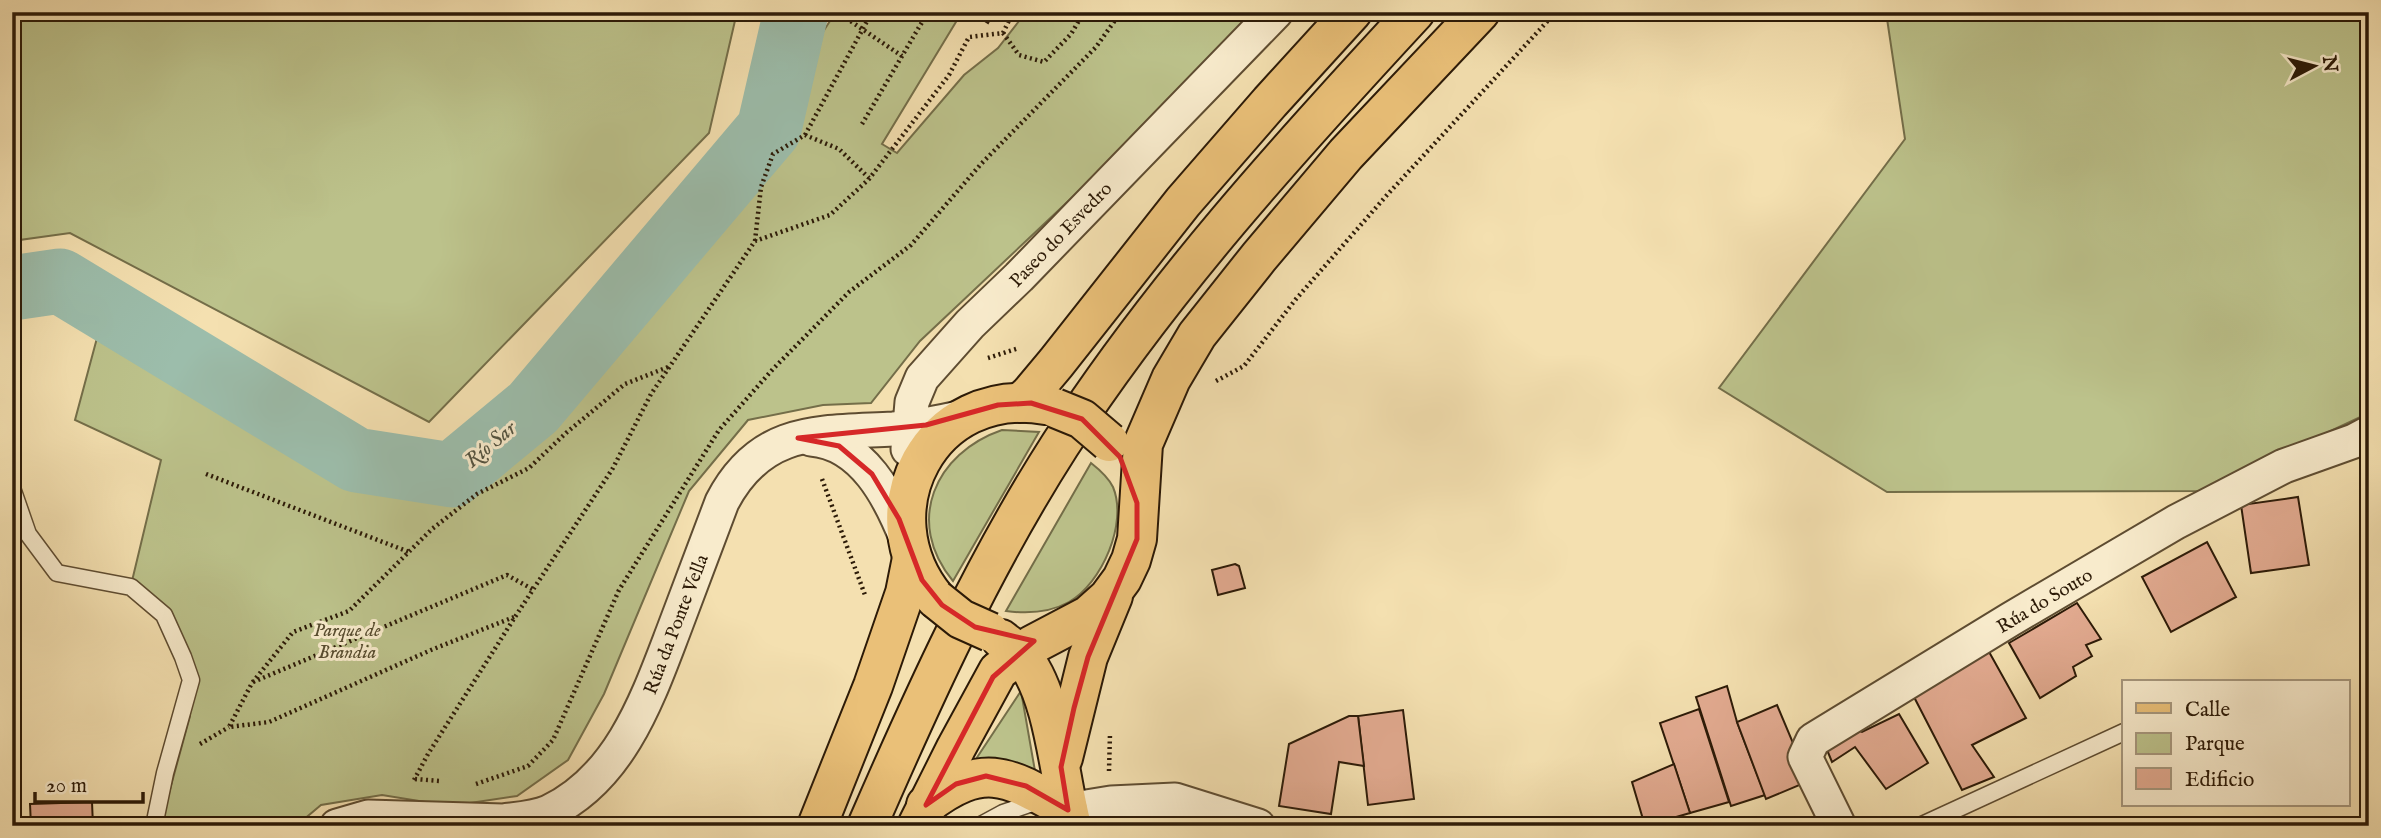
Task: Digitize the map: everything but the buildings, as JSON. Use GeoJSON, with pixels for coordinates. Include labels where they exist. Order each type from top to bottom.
{"type":"FeatureCollection","features":[{"type":"Feature","properties":{"kind":"main road"},"geometry":{"type":"LineString","coordinates":[[1037,405],[1041,383],[1183,202],[1352,12]]}},
{"type":"Feature","properties":{"kind":"main road"},"geometry":{"type":"LineString","coordinates":[[867,826],[968,605],[1024,505],[1087,404],[1186,272],[1269,172],[1415,12]]}},
{"type":"Feature","properties":{"kind":"main road"},"geometry":{"type":"LineString","coordinates":[[1062,800],[1071,719],[1088,657],[1133,553],[1138,532],[1141,459],[1145,435],[1171,379],[1197,335],[1280,230],[1346,154],[1480,12]]}},
{"type":"Feature","properties":{"kind":"main road"},"geometry":{"type":"LineString","coordinates":[[817,826],[873,686],[905,593],[909,549],[905,512],[911,485],[934,442],[968,416],[988,408],[1037,405],[1082,419],[1109,442],[1127,470],[1138,510]]}},
{"type":"Feature","properties":{"kind":"main road"},"geometry":{"type":"LineString","coordinates":[[909,549],[922,580],[936,599],[961,619],[1005,643],[1030,668],[1039,689],[1062,800]]}},
{"type":"Feature","properties":{"kind":"main road"},"geometry":{"type":"LineString","coordinates":[[1005,643],[1060,630],[1089,615],[1118,585]]}},
{"type":"Feature","properties":{"kind":"main road"},"geometry":{"type":"LineString","coordinates":[[921,815],[993,677],[1002,666],[1005,643]]}},
{"type":"Feature","properties":{"kind":"main road"},"geometry":{"type":"LineString","coordinates":[[921,815],[956,784],[986,776],[1010,780],[1062,800]]}},
{"type":"Feature","properties":{"kind":"street","name":"Paseo do Esvedro"},"geometry":{"type":"LineString","coordinates":[[911,485],[909,427],[912,402],[922,378],[962,333],[1276,12]]}},
{"type":"Feature","properties":{"kind":"street","name":"Rúa da Ponte Vella"},"geometry":{"type":"LineString","coordinates":[[337,826],[368,817],[503,821],[524,819],[548,813],[569,800],[590,783],[614,757],[630,732],[648,696],[722,502],[733,481],[763,452],[798,438],[824,432],[909,427],[968,416]]}},
{"type":"Feature","properties":{"kind":"street","name":"Rúa do Souto"},"geometry":{"type":"LineString","coordinates":[[1839,826],[1805,757],[1813,740],[2176,522],[2284,466],[2369,433]]}},
{"type":"Feature","properties":{"kind":"street"},"geometry":{"type":"LineString","coordinates":[[798,438],[823,440],[853,455],[882,489],[899,519],[909,549]]}},
{"type":"Feature","properties":{"kind":"street"},"geometry":{"type":"LineString","coordinates":[[1062,800],[1111,803],[1175,800],[1258,826]]}},
{"type":"Feature","properties":{"kind":"street"},"geometry":{"type":"LineString","coordinates":[[548,813],[579,826]]}},
{"type":"Feature","properties":{"kind":"lane"},"geometry":{"type":"LineString","coordinates":[[12,488],[28,534],[57,573],[131,587],[164,615],[183,657],[191,680],[153,826]]}},
{"type":"Feature","properties":{"kind":"lane"},"geometry":{"type":"LineString","coordinates":[[1920,826],[2122,733]]}},
{"type":"Feature","properties":{"kind":"lane"},"geometry":{"type":"LineString","coordinates":[[979,826],[1003,813],[1062,800]]}},
{"type":"Feature","properties":{"kind":"path"},"geometry":{"type":"LineString","coordinates":[[837,12],[902,56]]}},
{"type":"Feature","properties":{"kind":"path"},"geometry":{"type":"LineString","coordinates":[[394,818],[428,754],[613,468],[651,394],[755,241],[761,187],[773,154],[805,135],[872,12]]}},
{"type":"Feature","properties":{"kind":"path"},"geometry":{"type":"LineString","coordinates":[[862,124],[928,12]]}},
{"type":"Feature","properties":{"kind":"path"},"geometry":{"type":"LineString","coordinates":[[1003,33],[1013,12]]}},
{"type":"Feature","properties":{"kind":"path"},"geometry":{"type":"LineString","coordinates":[[1003,33],[1019,55],[1044,62],[1071,34],[1084,12]]}},
{"type":"Feature","properties":{"kind":"path"},"geometry":{"type":"LineString","coordinates":[[1209,387],[1222,376],[1244,366],[1297,299],[1387,195],[1556,12]]}},
{"type":"Feature","properties":{"kind":"path"},"geometry":{"type":"LineString","coordinates":[[755,241],[830,215],[869,179],[949,75],[969,37],[1003,33]]}},
{"type":"Feature","properties":{"kind":"path"},"geometry":{"type":"LineString","coordinates":[[805,135],[839,149],[869,179]]}},
{"type":"Feature","properties":{"kind":"path"},"geometry":{"type":"LineString","coordinates":[[515,617],[431,650],[269,722],[229,727],[252,683],[292,632],[349,611],[432,529],[477,494],[529,468],[625,384],[669,366]]}},
{"type":"Feature","properties":{"kind":"path"},"geometry":{"type":"LineString","coordinates":[[206,474],[409,552]]}},
{"type":"Feature","properties":{"kind":"path"},"geometry":{"type":"LineString","coordinates":[[822,479],[865,596]]}},
{"type":"Feature","properties":{"kind":"path"},"geometry":{"type":"LineString","coordinates":[[252,683],[507,575],[534,590]]}},
{"type":"Feature","properties":{"kind":"path"},"geometry":{"type":"LineString","coordinates":[[1110,724],[1111,803]]}},
{"type":"Feature","properties":{"kind":"highlighted area"},"geometry":{"type":"Polygon","coordinates":[[[1031,403],[1082,419],[1120,457],[1137,503],[1137,539],[1088,657],[1074,708],[1061,767],[1068,810],[1026,786],[986,776],[956,784],[926,805],[993,677],[1034,641],[975,627],[942,605],[922,580],[899,519],[872,474],[839,446],[798,438],[926,425],[998,405],[1031,403]]]}},
{"type":"Feature","properties":{"kind":"green space"},"geometry":{"type":"Polygon","coordinates":[[[12,12],[737,12],[709,133],[429,422],[70,233],[12,241],[12,12]]]}},
{"type":"Feature","properties":{"kind":"green space","name":"Parque de Brandia"},"geometry":{"type":"Polygon","coordinates":[[[820,12],[962,12],[882,144],[897,153],[964,75],[998,48],[1026,12],[1260,12],[1148,126],[920,341],[871,403],[823,405],[748,420],[689,491],[604,694],[568,760],[517,796],[450,806],[382,795],[321,805],[296,826],[160,826],[190,716],[191,660],[132,581],[161,460],[75,420],[97,338],[347,482],[453,493],[524,447],[612,345],[705,226],[780,139],[786,89],[830,21],[820,12]]]}},
{"type":"Feature","properties":{"kind":"green space"},"geometry":{"type":"Polygon","coordinates":[[[1886,12],[2369,12],[2369,413],[2202,491],[1887,492],[1719,388],[1905,139],[1886,12]]]}},
{"type":"Feature","properties":{"kind":"green space"},"geometry":{"type":"Polygon","coordinates":[[[1002,430],[1039,432],[953,581],[938,559],[931,536],[929,513],[934,492],[944,472],[959,455],[1002,430]]]}},
{"type":"Feature","properties":{"kind":"green space"},"geometry":{"type":"Polygon","coordinates":[[[1091,463],[1111,483],[1117,501],[1114,534],[1101,567],[1081,593],[1061,606],[1038,612],[1006,611],[1091,463]]]}},
{"type":"Feature","properties":{"kind":"green space"},"geometry":{"type":"Polygon","coordinates":[[[1021,691],[1035,771],[996,759],[976,759],[1021,691]]]}},
{"type":"Feature","properties":{"kind":"waterway","name":"Río Sar"},"geometry":{"type":"LineString","coordinates":[[12,288],[60,281],[356,460],[452,475],[533,408],[769,129],[796,12]]}}]}
